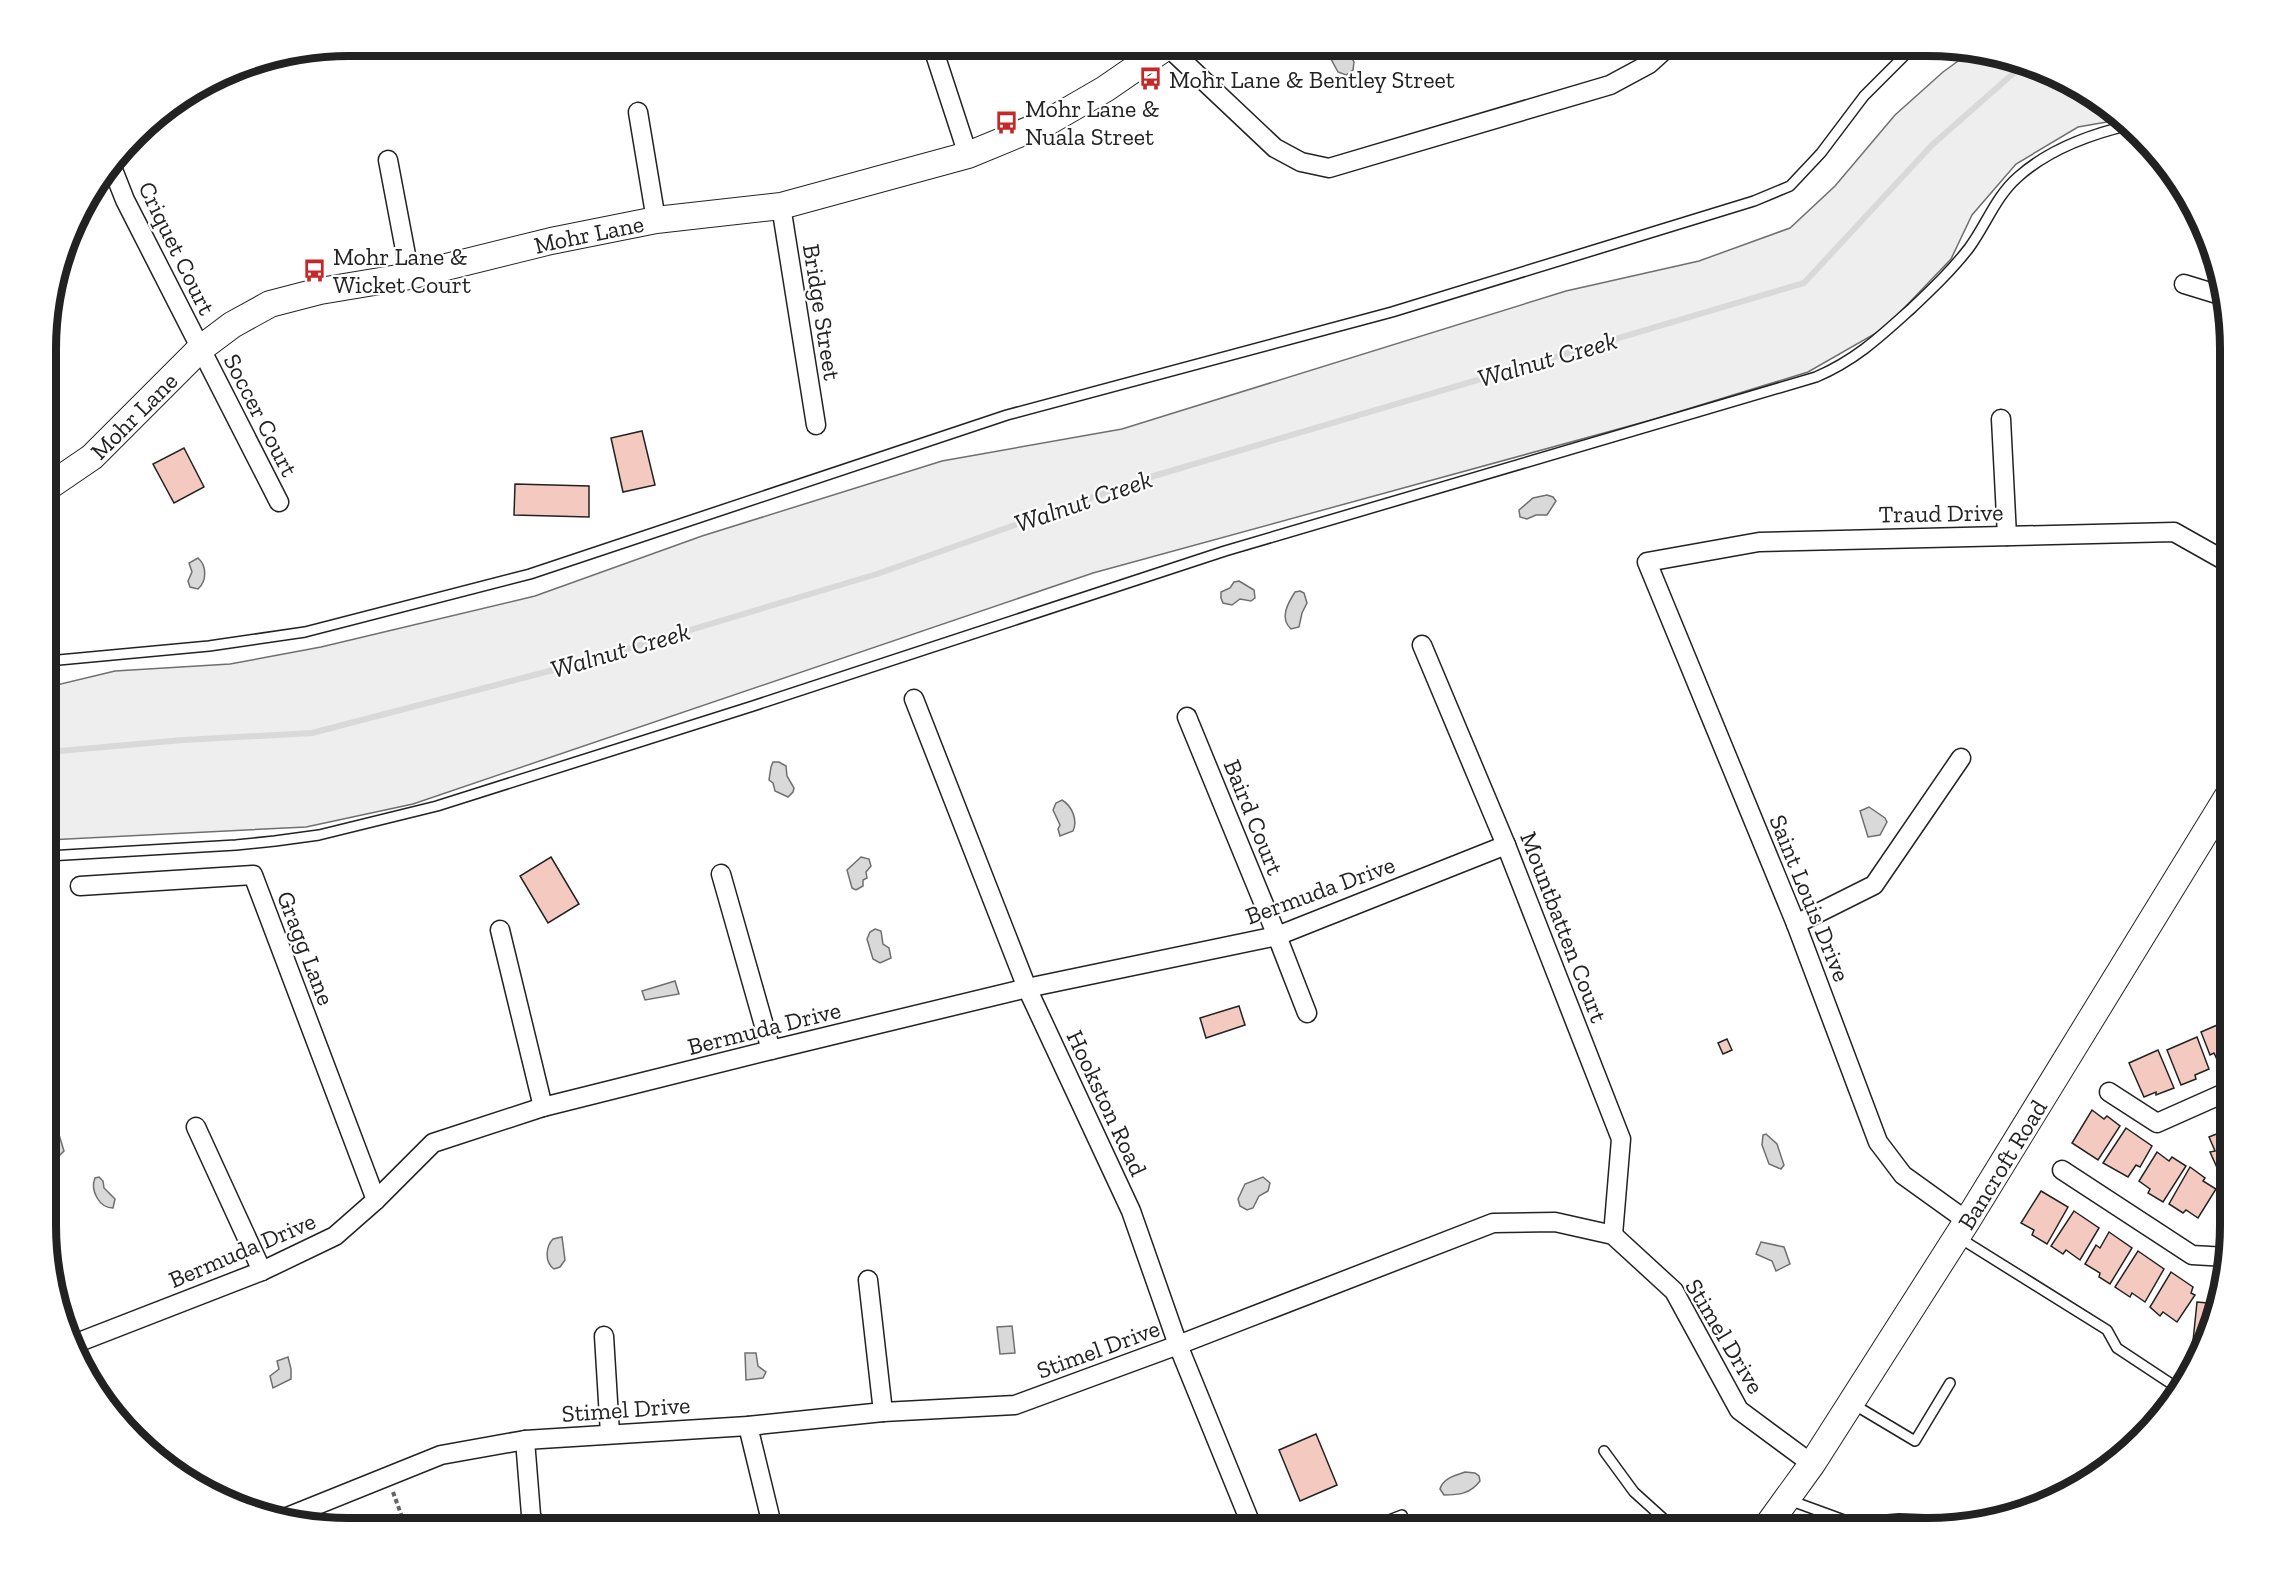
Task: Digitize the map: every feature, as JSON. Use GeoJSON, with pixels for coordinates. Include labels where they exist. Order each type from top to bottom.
{"type":"FeatureCollection","features":[{"type":"Feature","properties":{"kind":"street"},"geometry":{"type":"LineString","coordinates":[[936,56],[968,155]]}},
{"type":"Feature","properties":{"kind":"street","name":"Mohr Lane"},"geometry":{"type":"LineString","coordinates":[[56,482],[92,457],[200,349],[232,325],[270,304],[320,291],[410,276],[551,241],[656,220],[781,206],[968,155],[1048,122],[1106,89],[1154,56]]}},
{"type":"Feature","properties":{"kind":"street"},"geometry":{"type":"LineString","coordinates":[[1178,56],[1275,148],[1301,162],[1329,168],[1610,85],[1649,64],[1657,56]]}},
{"type":"Feature","properties":{"kind":"street"},"geometry":{"type":"LineString","coordinates":[[638,112],[656,220]]}},
{"type":"Feature","properties":{"kind":"street"},"geometry":{"type":"LineString","coordinates":[[388,160],[410,276]]}},
{"type":"Feature","properties":{"kind":"street","name":"Criquet Court"},"geometry":{"type":"LineString","coordinates":[[114,173],[125,200],[200,349]]}},
{"type":"Feature","properties":{"kind":"street","name":"Bridge Street"},"geometry":{"type":"LineString","coordinates":[[781,206],[816,425]]}},
{"type":"Feature","properties":{"kind":"street"},"geometry":{"type":"LineString","coordinates":[[2184,284],[2214,293]]}},
{"type":"Feature","properties":{"kind":"street","name":"Soccer Court"},"geometry":{"type":"LineString","coordinates":[[200,349],[279,502]]}},
{"type":"Feature","properties":{"kind":"street"},"geometry":{"type":"LineString","coordinates":[[2001,419],[2007,536]]}},
{"type":"Feature","properties":{"kind":"street","name":"Traud Drive"},"geometry":{"type":"LineString","coordinates":[[1647,562],[1759,542],[2174,532],[2220,558]]}},
{"type":"Feature","properties":{"kind":"street","name":"Saint Louis Drive"},"geometry":{"type":"LineString","coordinates":[[1647,562],[1796,924],[1878,1143],[1903,1175],[1963,1229]]}},
{"type":"Feature","properties":{"kind":"street","name":"Mountbatten Court"},"geometry":{"type":"LineString","coordinates":[[1422,645],[1506,845],[1621,1139],[1613,1235]]}},
{"type":"Feature","properties":{"kind":"street","name":"Hookston Road"},"geometry":{"type":"LineString","coordinates":[[914,699],[1027,988],[1131,1211],[1178,1345],[1249,1518]]}},
{"type":"Feature","properties":{"kind":"street","name":"Baird Court"},"geometry":{"type":"LineString","coordinates":[[1187,717],[1278,936],[1307,1013]]}},
{"type":"Feature","properties":{"kind":"street"},"geometry":{"type":"LineString","coordinates":[[1796,924],[1874,885],[1960,758]]}},
{"type":"Feature","properties":{"kind":"street","name":"Bancroft Road"},"geometry":{"type":"LineString","coordinates":[[1773,1518],[1812,1464],[1963,1229],[2220,809]]}},
{"type":"Feature","properties":{"kind":"street","name":"Bermuda Drive"},"geometry":{"type":"LineString","coordinates":[[80,1342],[262,1271],[335,1236],[376,1200],[433,1143],[543,1107],[771,1050],[1027,988],[1278,936],[1506,845]]}},
{"type":"Feature","properties":{"kind":"street"},"geometry":{"type":"LineString","coordinates":[[721,874],[771,1050]]}},
{"type":"Feature","properties":{"kind":"street","name":"Gragg Lane"},"geometry":{"type":"LineString","coordinates":[[80,886],[253,875],[376,1200]]}},
{"type":"Feature","properties":{"kind":"street"},"geometry":{"type":"LineString","coordinates":[[500,930],[543,1107]]}},
{"type":"Feature","properties":{"kind":"street"},"geometry":{"type":"LineString","coordinates":[[2109,1092],[2157,1123],[2220,1095]]}},
{"type":"Feature","properties":{"kind":"street"},"geometry":{"type":"LineString","coordinates":[[196,1127],[262,1271]]}},
{"type":"Feature","properties":{"kind":"street"},"geometry":{"type":"LineString","coordinates":[[2062,1170],[2192,1255],[2218,1256]]}},
{"type":"Feature","properties":{"kind":"street","name":"Stimel Drive"},"geometry":{"type":"LineString","coordinates":[[295,1514],[441,1455],[525,1440],[748,1426],[883,1412],[1015,1405],[1178,1345],[1493,1223],[1554,1222],[1613,1235],[1674,1291],[1739,1410],[1812,1464]]}},
{"type":"Feature","properties":{"kind":"street"},"geometry":{"type":"LineString","coordinates":[[868,1280],[883,1412]]}},
{"type":"Feature","properties":{"kind":"street"},"geometry":{"type":"LineString","coordinates":[[604,1336],[610,1434]]}},
{"type":"Feature","properties":{"kind":"street"},"geometry":{"type":"LineString","coordinates":[[748,1426],[771,1518]]}},
{"type":"Feature","properties":{"kind":"street"},"geometry":{"type":"LineString","coordinates":[[525,1440],[532,1518]]}},
{"type":"Feature","properties":{"kind":"lane"},"geometry":{"type":"LineString","coordinates":[[56,660],[209,646],[305,632],[530,574],[1007,415],[1392,312],[1754,201],[1790,186],[1821,153],[1864,96],[1904,56]]}},
{"type":"Feature","properties":{"kind":"lane"},"geometry":{"type":"LineString","coordinates":[[56,856],[275,841],[330,832],[437,806],[753,706],[1225,551],[1816,377],[1838,368],[1866,350],[1945,278],[1969,248],[2006,189],[2020,175],[2078,141],[2119,127]]}},
{"type":"Feature","properties":{"kind":"lane"},"geometry":{"type":"LineString","coordinates":[[1963,1229],[2108,1330],[2117,1348],[2172,1384]]}},
{"type":"Feature","properties":{"kind":"lane"},"geometry":{"type":"LineString","coordinates":[[1851,1402],[1915,1441],[1950,1383]]}},
{"type":"Feature","properties":{"kind":"lane"},"geometry":{"type":"LineString","coordinates":[[1604,1451],[1634,1492],[1663,1518]]}},
{"type":"Feature","properties":{"kind":"lane"},"geometry":{"type":"LineString","coordinates":[[1786,1499],[1841,1518]]}},
{"type":"Feature","properties":{"kind":"lane"},"geometry":{"type":"LineString","coordinates":[[1394,1518],[1402,1515]]}},
{"type":"Feature","properties":{"kind":"path"},"geometry":{"type":"LineString","coordinates":[[387,1477],[402,1518]]}},
{"type":"Feature","properties":{"kind":"shaded area"},"geometry":{"type":"Polygon","coordinates":[[[1331,56],[1351,56],[1354,62],[1353,70],[1346,75],[1338,72],[1331,56]]]}},
{"type":"Feature","properties":{"kind":"shaded area"},"geometry":{"type":"Polygon","coordinates":[[[1963,58],[2003,65],[2056,86],[2111,121],[2078,127],[2016,164],[1972,215],[1951,259],[1885,328],[1808,372],[1655,419],[1093,573],[413,804],[306,827],[56,840],[56,685],[115,671],[230,664],[321,647],[535,596],[702,536],[942,461],[1122,429],[1566,291],[1699,261],[1790,228],[1835,186],[1895,115],[1943,72],[1963,58]]]}},
{"type":"Feature","properties":{"kind":"shaded area"},"geometry":{"type":"Polygon","coordinates":[[[1547,495],[1556,501],[1547,515],[1536,515],[1527,519],[1520,517],[1519,510],[1533,498],[1547,495]]]}},
{"type":"Feature","properties":{"kind":"shaded area"},"geometry":{"type":"Polygon","coordinates":[[[198,558],[205,574],[198,589],[190,587],[188,581],[192,572],[189,563],[198,558]]]}},
{"type":"Feature","properties":{"kind":"shaded area"},"geometry":{"type":"Polygon","coordinates":[[[1239,581],[1254,590],[1255,598],[1251,601],[1240,599],[1232,605],[1223,603],[1221,592],[1239,581]]]}},
{"type":"Feature","properties":{"kind":"shaded area"},"geometry":{"type":"Polygon","coordinates":[[[1295,592],[1304,593],[1307,603],[1299,627],[1291,629],[1287,625],[1286,610],[1295,592]]]}},
{"type":"Feature","properties":{"kind":"shaded area"},"geometry":{"type":"Polygon","coordinates":[[[773,762],[786,766],[787,776],[794,788],[788,797],[775,791],[773,783],[769,780],[773,762]]]}},
{"type":"Feature","properties":{"kind":"shaded area"},"geometry":{"type":"Polygon","coordinates":[[[1062,800],[1071,810],[1075,822],[1073,831],[1060,836],[1058,829],[1060,825],[1053,810],[1056,803],[1062,800]]]}},
{"type":"Feature","properties":{"kind":"shaded area"},"geometry":{"type":"Polygon","coordinates":[[[1869,807],[1887,822],[1880,835],[1868,837],[1860,811],[1869,807]]]}},
{"type":"Feature","properties":{"kind":"shaded area"},"geometry":{"type":"Polygon","coordinates":[[[861,857],[869,859],[871,866],[866,872],[867,878],[863,880],[863,886],[856,890],[852,888],[847,870],[861,857]]]}},
{"type":"Feature","properties":{"kind":"shaded area"},"geometry":{"type":"Polygon","coordinates":[[[875,929],[881,931],[883,944],[889,948],[891,958],[880,963],[873,959],[867,939],[870,932],[875,929]]]}},
{"type":"Feature","properties":{"kind":"shaded area"},"geometry":{"type":"Polygon","coordinates":[[[675,981],[679,994],[645,1000],[642,991],[675,981]]]}},
{"type":"Feature","properties":{"kind":"shaded area"},"geometry":{"type":"Polygon","coordinates":[[[56,1125],[64,1151],[56,1159],[56,1125]]]}},
{"type":"Feature","properties":{"kind":"shaded area"},"geometry":{"type":"Polygon","coordinates":[[[1766,1134],[1777,1144],[1784,1165],[1781,1169],[1769,1164],[1762,1145],[1763,1135],[1766,1134]]]}},
{"type":"Feature","properties":{"kind":"shaded area"},"geometry":{"type":"Polygon","coordinates":[[[99,1177],[103,1181],[104,1188],[115,1199],[113,1208],[104,1205],[97,1198],[94,1183],[95,1178],[99,1177]]]}},
{"type":"Feature","properties":{"kind":"shaded area"},"geometry":{"type":"Polygon","coordinates":[[[1263,1177],[1270,1183],[1268,1191],[1259,1196],[1253,1208],[1247,1210],[1240,1206],[1238,1199],[1245,1184],[1263,1177]]]}},
{"type":"Feature","properties":{"kind":"shaded area"},"geometry":{"type":"Polygon","coordinates":[[[562,1237],[565,1260],[560,1267],[554,1269],[547,1258],[548,1250],[553,1239],[562,1237]]]}},
{"type":"Feature","properties":{"kind":"shaded area"},"geometry":{"type":"Polygon","coordinates":[[[1761,1242],[1784,1247],[1790,1264],[1776,1271],[1772,1261],[1756,1254],[1761,1242]]]}},
{"type":"Feature","properties":{"kind":"shaded area"},"geometry":{"type":"Polygon","coordinates":[[[1012,1326],[1015,1353],[1000,1354],[997,1327],[1012,1326]]]}},
{"type":"Feature","properties":{"kind":"shaded area"},"geometry":{"type":"Polygon","coordinates":[[[745,1353],[756,1353],[758,1366],[766,1372],[763,1378],[746,1380],[745,1353]]]}},
{"type":"Feature","properties":{"kind":"shaded area"},"geometry":{"type":"Polygon","coordinates":[[[288,1357],[291,1379],[273,1388],[270,1376],[279,1369],[277,1361],[288,1357]]]}},
{"type":"Feature","properties":{"kind":"shaded area"},"geometry":{"type":"Polygon","coordinates":[[[1465,1472],[1475,1473],[1479,1476],[1480,1481],[1464,1493],[1444,1495],[1440,1489],[1444,1482],[1450,1477],[1465,1472]]]}},
{"type":"Feature","properties":{"kind":"building"},"geometry":{"type":"Polygon","coordinates":[[[642,431],[655,485],[623,492],[611,438],[642,431]]]}},
{"type":"Feature","properties":{"kind":"building"},"geometry":{"type":"Polygon","coordinates":[[[184,448],[204,487],[174,503],[153,464],[184,448]]]}},
{"type":"Feature","properties":{"kind":"building"},"geometry":{"type":"Polygon","coordinates":[[[515,484],[589,486],[589,517],[514,515],[515,484]]]}},
{"type":"Feature","properties":{"kind":"building"},"geometry":{"type":"Polygon","coordinates":[[[551,857],[579,904],[548,923],[520,876],[551,857]]]}},
{"type":"Feature","properties":{"kind":"building"},"geometry":{"type":"Polygon","coordinates":[[[1239,1006],[1245,1025],[1206,1038],[1200,1018],[1239,1006]]]}},
{"type":"Feature","properties":{"kind":"building"},"geometry":{"type":"Polygon","coordinates":[[[2220,1024],[2220,1066],[2214,1053],[2210,1055],[2201,1032],[2220,1024]]]}},
{"type":"Feature","properties":{"kind":"building"},"geometry":{"type":"Polygon","coordinates":[[[2197,1037],[2209,1069],[2195,1075],[2196,1079],[2181,1085],[2167,1050],[2197,1037]]]}},
{"type":"Feature","properties":{"kind":"building"},"geometry":{"type":"Polygon","coordinates":[[[1727,1039],[1732,1050],[1723,1054],[1718,1043],[1727,1039]]]}},
{"type":"Feature","properties":{"kind":"building"},"geometry":{"type":"Polygon","coordinates":[[[2158,1050],[2174,1088],[2144,1097],[2129,1063],[2158,1050]]]}},
{"type":"Feature","properties":{"kind":"building"},"geometry":{"type":"Polygon","coordinates":[[[2092,1110],[2104,1119],[2107,1116],[2120,1126],[2098,1160],[2072,1143],[2092,1110]]]}},
{"type":"Feature","properties":{"kind":"building"},"geometry":{"type":"Polygon","coordinates":[[[2126,1128],[2152,1146],[2140,1167],[2136,1165],[2128,1177],[2103,1163],[2126,1128]]]}},
{"type":"Feature","properties":{"kind":"building"},"geometry":{"type":"Polygon","coordinates":[[[2220,1133],[2219,1172],[2210,1152],[2215,1151],[2209,1137],[2220,1133]]]}},
{"type":"Feature","properties":{"kind":"building"},"geometry":{"type":"Polygon","coordinates":[[[2157,1152],[2169,1161],[2172,1157],[2186,1166],[2163,1202],[2148,1193],[2150,1189],[2139,1181],[2157,1152]]]}},
{"type":"Feature","properties":{"kind":"building"},"geometry":{"type":"Polygon","coordinates":[[[2190,1167],[2205,1178],[2203,1181],[2216,1189],[2198,1218],[2186,1210],[2183,1213],[2169,1204],[2190,1167]]]}},
{"type":"Feature","properties":{"kind":"building"},"geometry":{"type":"Polygon","coordinates":[[[2041,1191],[2068,1207],[2047,1244],[2032,1235],[2034,1230],[2021,1223],[2041,1191]]]}},
{"type":"Feature","properties":{"kind":"building"},"geometry":{"type":"Polygon","coordinates":[[[2074,1211],[2099,1228],[2080,1260],[2066,1250],[2063,1254],[2051,1246],[2074,1211]]]}},
{"type":"Feature","properties":{"kind":"building"},"geometry":{"type":"Polygon","coordinates":[[[2109,1232],[2132,1248],[2110,1284],[2099,1277],[2100,1273],[2085,1264],[2096,1245],[2100,1248],[2109,1232]]]}},
{"type":"Feature","properties":{"kind":"building"},"geometry":{"type":"Polygon","coordinates":[[[2138,1251],[2164,1269],[2145,1302],[2132,1293],[2130,1297],[2115,1287],[2138,1251]]]}},
{"type":"Feature","properties":{"kind":"building"},"geometry":{"type":"Polygon","coordinates":[[[2171,1272],[2193,1287],[2191,1293],[2195,1295],[2177,1322],[2163,1312],[2160,1316],[2150,1307],[2171,1272]]]}},
{"type":"Feature","properties":{"kind":"building"},"geometry":{"type":"Polygon","coordinates":[[[2197,1302],[2210,1303],[2197,1338],[2193,1341],[2197,1302]]]}},
{"type":"Feature","properties":{"kind":"building"},"geometry":{"type":"Polygon","coordinates":[[[1316,1434],[1337,1485],[1300,1501],[1279,1450],[1316,1434]]]}},
{"type":"Feature","properties":{"kind":"waterway","name":"Walnut Creek"},"geometry":{"type":"LineString","coordinates":[[56,751],[183,740],[312,733],[580,663],[877,574],[1147,478],[1804,283],[1932,145],[2018,70]]}},
{"type":"Feature","properties":{"kind":"place","name":"Mohr Lane & Bentley Street"},"geometry":{"type":"Point","coordinates":[1151,79]}},
{"type":"Feature","properties":{"kind":"place","name":"Mohr Lane & Nuala Street"},"geometry":{"type":"Point","coordinates":[1007,122]}},
{"type":"Feature","properties":{"kind":"place","name":"Mohr Lane & Wicket Court"},"geometry":{"type":"Point","coordinates":[315,270]}}]}
